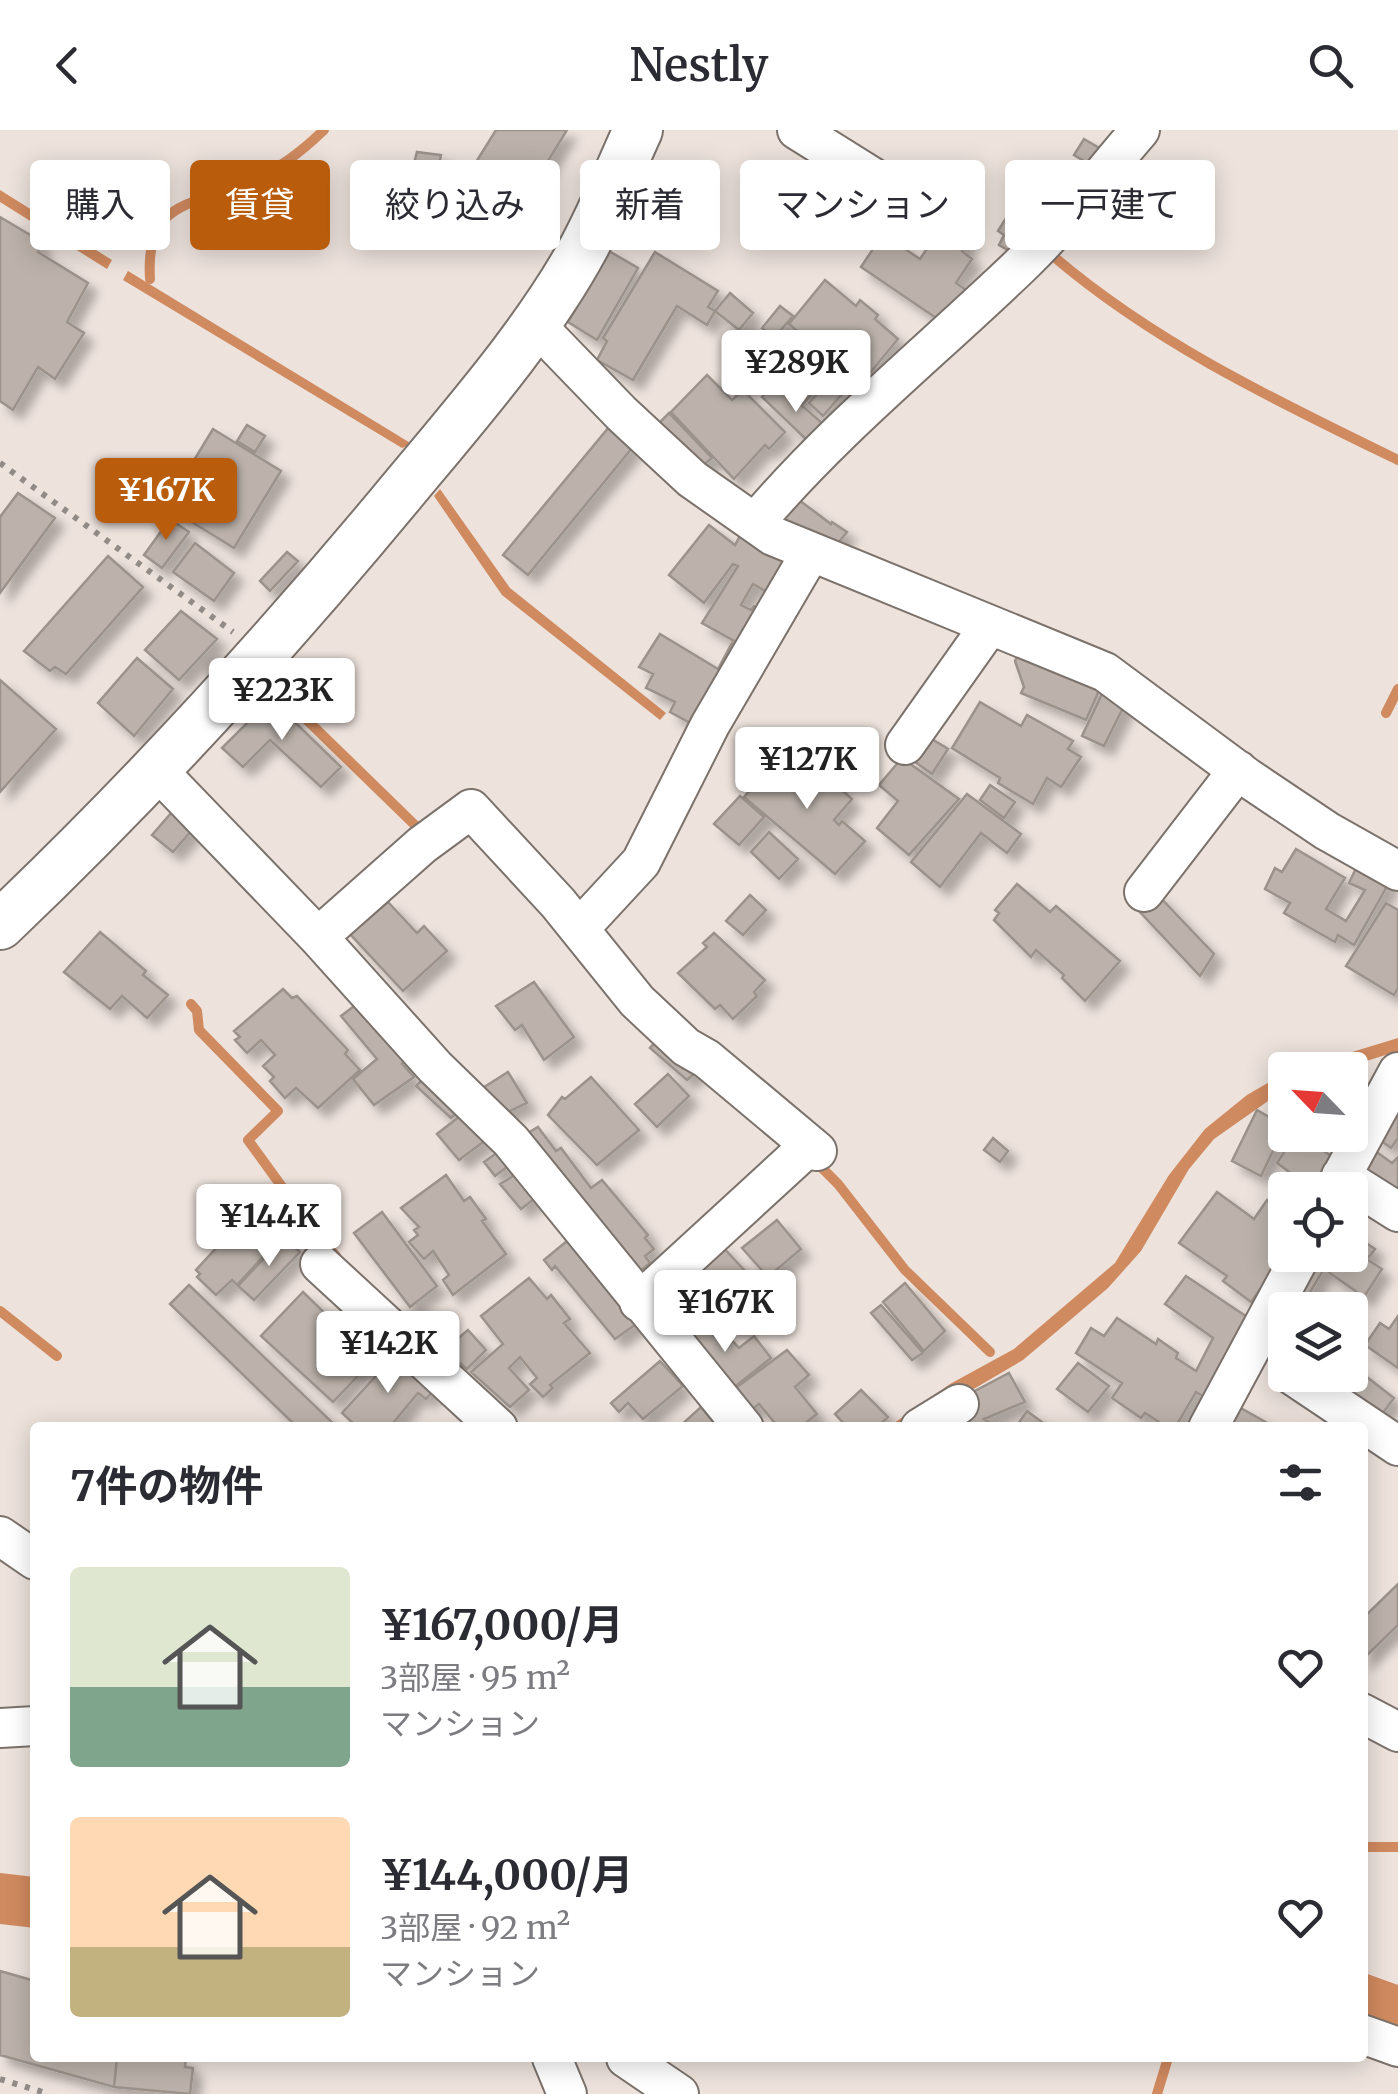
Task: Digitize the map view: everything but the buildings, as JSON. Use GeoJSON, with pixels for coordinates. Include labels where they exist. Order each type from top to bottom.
{"type":"FeatureCollection","features":[{"type":"Feature","properties":{"kind":"street"},"geometry":{"type":"LineString","coordinates":[[2,920],[158,771],[352,552],[454,429],[534,323],[583,248],[638,130]]}},
{"type":"Feature","properties":{"kind":"street"},"geometry":{"type":"LineString","coordinates":[[797,130],[845,160]]}},
{"type":"Feature","properties":{"kind":"street"},"geometry":{"type":"LineString","coordinates":[[754,523],[851,424],[1026,260],[1140,130]]}},
{"type":"Feature","properties":{"kind":"street"},"geometry":{"type":"LineString","coordinates":[[534,323],[692,479],[774,536],[1105,672],[1238,770],[1327,830],[1398,871]]}},
{"type":"Feature","properties":{"kind":"street"},"geometry":{"type":"LineString","coordinates":[[579,929],[641,862],[702,739],[811,552]]}},
{"type":"Feature","properties":{"kind":"street"},"geometry":{"type":"LineString","coordinates":[[905,745],[990,626]]}},
{"type":"Feature","properties":{"kind":"street"},"geometry":{"type":"LineString","coordinates":[[1144,892],[1238,770]]}},
{"type":"Feature","properties":{"kind":"street"},"geometry":{"type":"LineString","coordinates":[[158,771],[318,936],[435,1066],[511,1141],[739,1422]]}},
{"type":"Feature","properties":{"kind":"street"},"geometry":{"type":"LineString","coordinates":[[318,936],[422,845],[471,810],[579,929],[637,1001],[686,1047],[707,1059],[813,1148],[639,1302]]}},
{"type":"Feature","properties":{"kind":"street"},"geometry":{"type":"LineString","coordinates":[[1344,1172],[1398,1072]]}},
{"type":"Feature","properties":{"kind":"street"},"geometry":{"type":"LineString","coordinates":[[1368,1198],[1398,1212]]}},
{"type":"Feature","properties":{"kind":"street"},"geometry":{"type":"LineString","coordinates":[[320,1264],[491,1422]]}},
{"type":"Feature","properties":{"kind":"street"},"geometry":{"type":"LineString","coordinates":[[1211,1422],[1292,1272]]}},
{"type":"Feature","properties":{"kind":"street"},"geometry":{"type":"LineString","coordinates":[[1252,1346],[1268,1358]]}},
{"type":"Feature","properties":{"kind":"street"},"geometry":{"type":"LineString","coordinates":[[1317,1392],[1362,1422]]}},
{"type":"Feature","properties":{"kind":"street"},"geometry":{"type":"LineString","coordinates":[[930,1422],[958,1404]]}},
{"type":"Feature","properties":{"kind":"street"},"geometry":{"type":"LineString","coordinates":[[1368,1426],[1398,1446]]}},
{"type":"Feature","properties":{"kind":"street"},"geometry":{"type":"LineString","coordinates":[[0,1536],[30,1557]]}},
{"type":"Feature","properties":{"kind":"street"},"geometry":{"type":"LineString","coordinates":[[1368,1716],[1398,1732]]}},
{"type":"Feature","properties":{"kind":"street"},"geometry":{"type":"LineString","coordinates":[[0,1728],[30,1726]]}},
{"type":"Feature","properties":{"kind":"street"},"geometry":{"type":"LineString","coordinates":[[1368,2036],[1398,2046]]}},
{"type":"Feature","properties":{"kind":"street"},"geometry":{"type":"LineString","coordinates":[[554,2062],[567,2094]]}},
{"type":"Feature","properties":{"kind":"street"},"geometry":{"type":"LineString","coordinates":[[632,2062],[679,2094]]}},
{"type":"Feature","properties":{"kind":"path"},"geometry":{"type":"LineString","coordinates":[[0,463],[262,654]]}},
{"type":"Feature","properties":{"kind":"path"},"geometry":{"type":"LineString","coordinates":[[0,2079],[49,2094]]}},
{"type":"Feature","properties":{"kind":"shaded area"},"geometry":{"type":"Polygon","coordinates":[[[0,190],[30,209],[30,221],[0,202],[0,190]]]}},
{"type":"Feature","properties":{"kind":"shaded area"},"geometry":{"type":"Polygon","coordinates":[[[77,250],[96,250],[112,260],[107,269],[77,250]]]}},
{"type":"Feature","properties":{"kind":"shaded area"},"geometry":{"type":"Polygon","coordinates":[[[128,271],[412,444],[402,448],[123,280],[128,271]]]}},
{"type":"Feature","properties":{"kind":"shaded area"},"geometry":{"type":"Polygon","coordinates":[[[440,489],[510,588],[666,713],[660,720],[502,595],[434,496],[440,489]]]}},
{"type":"Feature","properties":{"kind":"shaded area"},"geometry":{"type":"Polygon","coordinates":[[[1398,1038],[1398,1051],[1368,1060],[1368,1052],[1352,1052],[1398,1038]]]}},
{"type":"Feature","properties":{"kind":"shaded area"},"geometry":{"type":"Polygon","coordinates":[[[1268,1083],[1268,1101],[1214,1139],[1189,1169],[1141,1251],[1108,1288],[1023,1360],[918,1422],[896,1422],[950,1384],[1014,1349],[1115,1263],[1169,1175],[1205,1129],[1268,1083]]]}},
{"type":"Feature","properties":{"kind":"shaded area"},"geometry":{"type":"Polygon","coordinates":[[[0,1873],[30,1876],[30,1927],[0,1924],[0,1873]]]}},
{"type":"Feature","properties":{"kind":"shaded area"},"geometry":{"type":"Polygon","coordinates":[[[1368,1974],[1398,1985],[1398,2036],[1368,2026],[1368,1974]]]}},
{"type":"Feature","properties":{"kind":"waterway"},"geometry":{"type":"LineString","coordinates":[[150,279],[150,253],[164,220],[190,203],[269,171],[324,130]]}},
{"type":"Feature","properties":{"kind":"waterway"},"geometry":{"type":"LineString","coordinates":[[1053,256],[1092,288],[1176,344],[1263,393],[1398,460]]}},
{"type":"Feature","properties":{"kind":"waterway"},"geometry":{"type":"LineString","coordinates":[[271,685],[423,830]]}},
{"type":"Feature","properties":{"kind":"waterway"},"geometry":{"type":"LineString","coordinates":[[1386,713],[1398,689]]}},
{"type":"Feature","properties":{"kind":"waterway"},"geometry":{"type":"LineString","coordinates":[[191,1004],[197,1011],[199,1030],[278,1111],[248,1140],[336,1256]]}},
{"type":"Feature","properties":{"kind":"waterway"},"geometry":{"type":"LineString","coordinates":[[816,1162],[905,1270],[990,1352]]}},
{"type":"Feature","properties":{"kind":"waterway"},"geometry":{"type":"LineString","coordinates":[[0,1311],[57,1356]]}},
{"type":"Feature","properties":{"kind":"waterway"},"geometry":{"type":"LineString","coordinates":[[1368,1847],[1398,1847]]}},
{"type":"Feature","properties":{"kind":"waterway"},"geometry":{"type":"LineString","coordinates":[[1157,2094],[1167,2062]]}}]}
